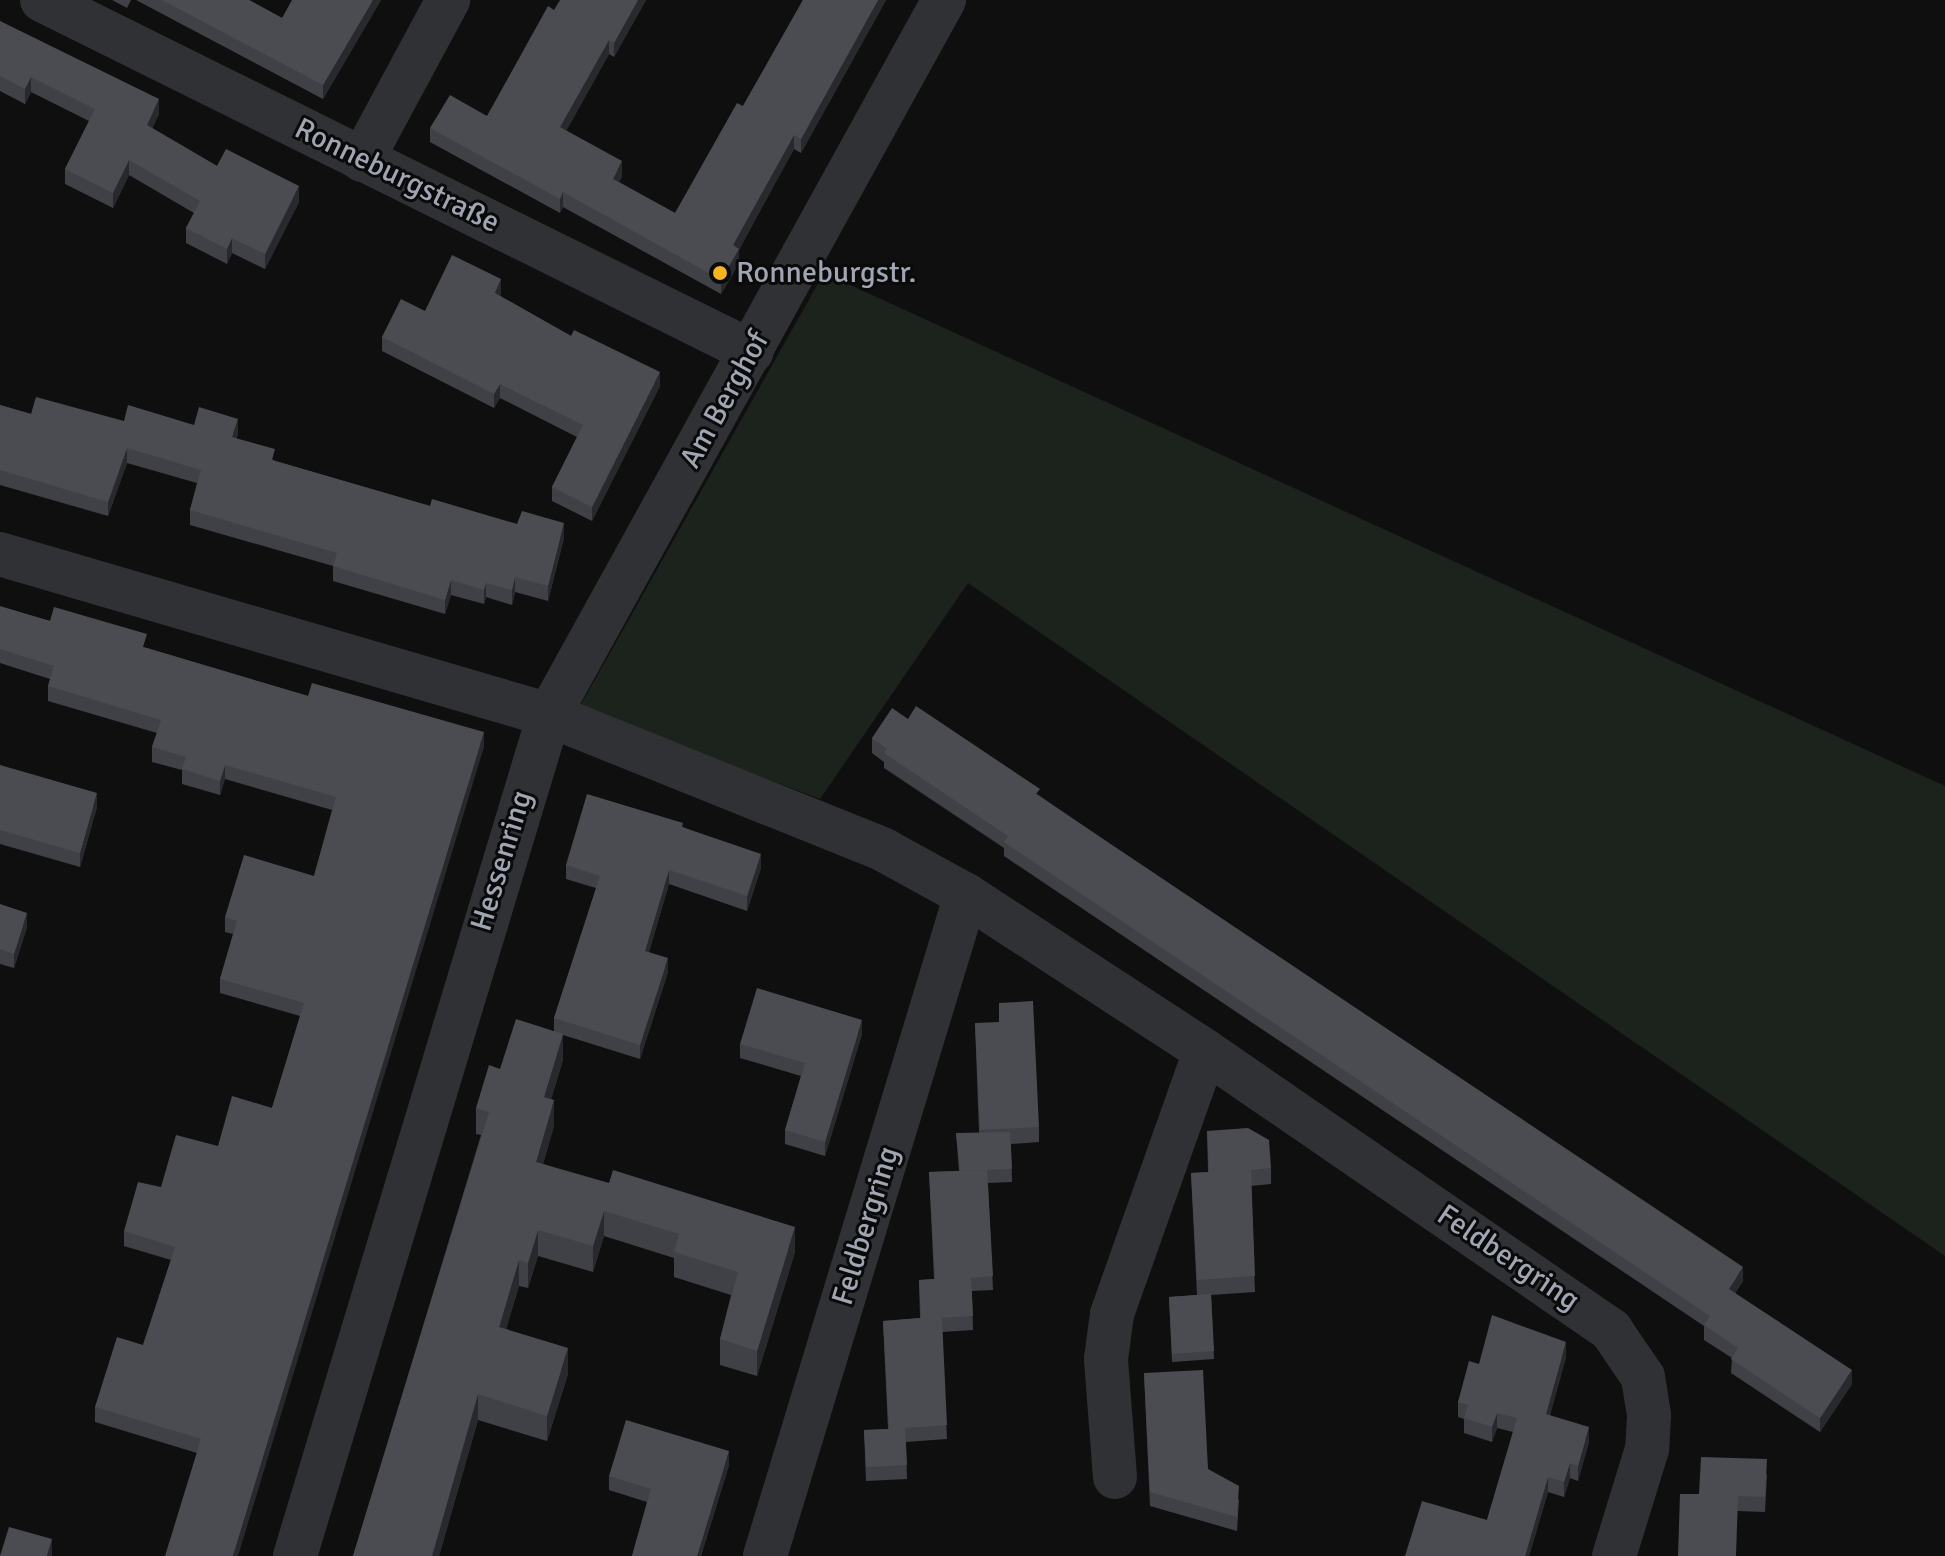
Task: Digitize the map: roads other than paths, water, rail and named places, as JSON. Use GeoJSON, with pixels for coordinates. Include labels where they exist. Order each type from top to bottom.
{"type":"FeatureCollection","features":[{"type":"Feature","properties":{"kind":"street","name":"Ronneburgstraße"},"geometry":{"type":"LineString","coordinates":[[42,0],[752,352]]}},
{"type":"Feature","properties":{"kind":"street"},"geometry":{"type":"LineString","coordinates":[[362,160],[448,0]]}},
{"type":"Feature","properties":{"kind":"street","name":"Am Berghof"},"geometry":{"type":"LineString","coordinates":[[549,715],[944,0]]}},
{"type":"Feature","properties":{"kind":"street"},"geometry":{"type":"LineString","coordinates":[[0,554],[549,715]]}},
{"type":"Feature","properties":{"kind":"street","name":"Feldbergring"},"geometry":{"type":"LineString","coordinates":[[549,715],[884,850],[966,895],[1205,1051],[1579,1306],[1624,1344],[1647,1393],[1649,1435],[1614,1556]]}},
{"type":"Feature","properties":{"kind":"street","name":"Hessenring"},"geometry":{"type":"LineString","coordinates":[[295,1556],[549,715]]}},
{"type":"Feature","properties":{"kind":"street","name":"Feldbergring"},"geometry":{"type":"LineString","coordinates":[[765,1556],[966,895]]}},
{"type":"Feature","properties":{"kind":"street"},"geometry":{"type":"LineString","coordinates":[[1115,1477],[1106,1359],[1112,1314],[1205,1051]]}},
{"type":"Feature","properties":{"kind":"place","name":"Ronneburgstr."},"geometry":{"type":"Point","coordinates":[720,273]}}]}
